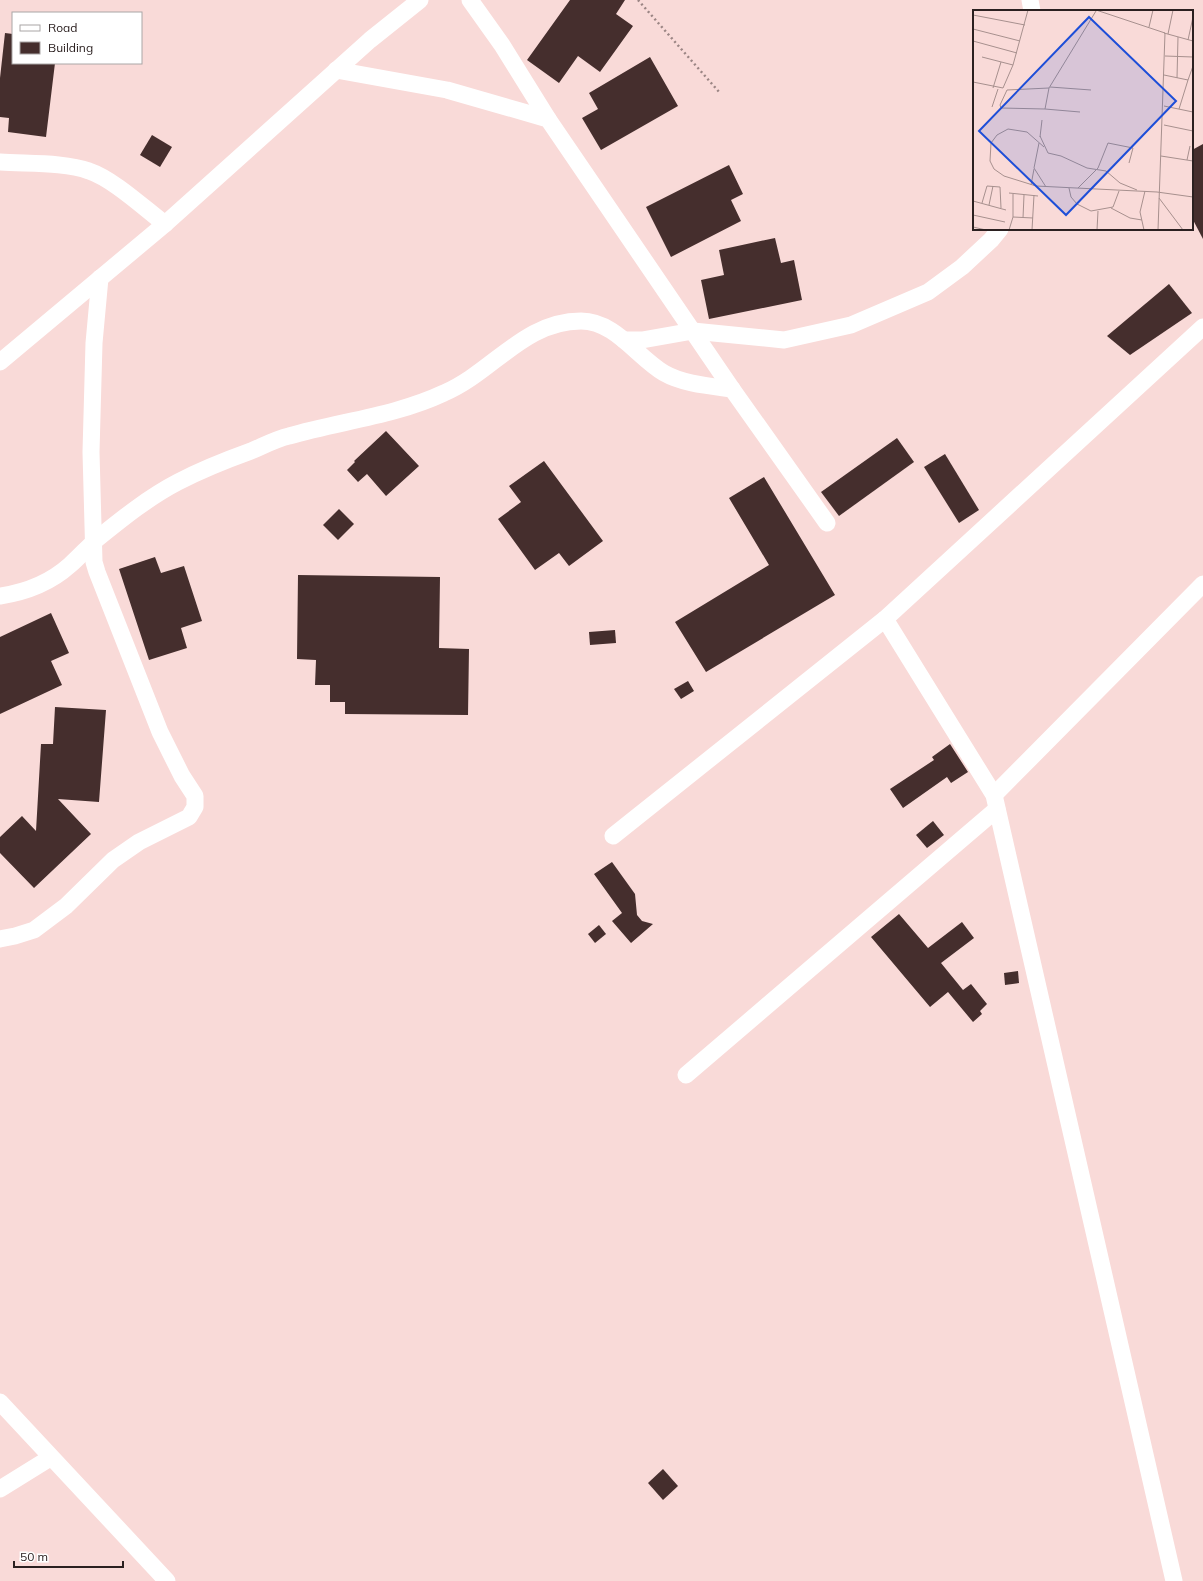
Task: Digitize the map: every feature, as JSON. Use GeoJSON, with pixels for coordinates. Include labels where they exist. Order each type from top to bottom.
{"type":"FeatureCollection","features":[{"type":"Feature","properties":{"kind":"street"},"geometry":{"type":"LineString","coordinates":[[0,362],[165,224],[370,40],[420,0]]}},
{"type":"Feature","properties":{"kind":"street"},"geometry":{"type":"LineString","coordinates":[[470,0],[502,45],[548,120],[732,389],[827,523]]}},
{"type":"Feature","properties":{"kind":"street"},"geometry":{"type":"LineString","coordinates":[[1030,0],[1032,10]]}},
{"type":"Feature","properties":{"kind":"street"},"geometry":{"type":"LineString","coordinates":[[336,70],[447,90],[548,120]]}},
{"type":"Feature","properties":{"kind":"street"},"geometry":{"type":"LineString","coordinates":[[0,162],[60,166],[89,171],[109,182],[165,224]]}},
{"type":"Feature","properties":{"kind":"street"},"geometry":{"type":"LineString","coordinates":[[624,340],[642,340],[693,331],[784,340],[850,326],[928,292],[962,268],[992,240],[999,230]]}},
{"type":"Feature","properties":{"kind":"street"},"geometry":{"type":"LineString","coordinates":[[0,939],[34,930],[66,906],[113,860],[139,842],[189,817],[195,807],[195,796],[182,776],[160,732],[94,562],[95,541],[91,452],[94,343],[100,278]]}},
{"type":"Feature","properties":{"kind":"street"},"geometry":{"type":"LineString","coordinates":[[0,596],[19,594],[44,584],[69,566],[95,541],[133,511],[178,482],[287,436],[406,409],[446,393],[473,376],[539,329],[583,321],[606,329],[624,340],[646,360],[665,374],[703,384],[732,389]]}},
{"type":"Feature","properties":{"kind":"street"},"geometry":{"type":"LineString","coordinates":[[613,836],[885,619],[1203,327]]}},
{"type":"Feature","properties":{"kind":"street"},"geometry":{"type":"LineString","coordinates":[[686,1075],[995,802],[1203,584]]}},
{"type":"Feature","properties":{"kind":"street"},"geometry":{"type":"LineString","coordinates":[[885,619],[995,802],[1174,1581]]}},
{"type":"Feature","properties":{"kind":"street"},"geometry":{"type":"LineString","coordinates":[[0,1402],[50,1458],[167,1581]]}},
{"type":"Feature","properties":{"kind":"street"},"geometry":{"type":"LineString","coordinates":[[0,1489],[50,1458]]}},
{"type":"Feature","properties":{"kind":"path"},"geometry":{"type":"LineString","coordinates":[[638,0],[720,93]]}},
{"type":"Feature","properties":{"kind":"building"},"geometry":{"type":"Polygon","coordinates":[[[570,0],[625,0],[616,14],[633,26],[600,72],[578,56],[559,83],[527,60],[570,0]]]}},
{"type":"Feature","properties":{"kind":"building"},"geometry":{"type":"Polygon","coordinates":[[[5,33],[12,34],[12,64],[55,64],[46,137],[8,132],[9,118],[0,117],[0,78],[5,33]]]}},
{"type":"Feature","properties":{"kind":"building"},"geometry":{"type":"Polygon","coordinates":[[[650,57],[678,106],[601,150],[582,118],[598,109],[589,93],[650,57]]]}},
{"type":"Feature","properties":{"kind":"building"},"geometry":{"type":"Polygon","coordinates":[[[152,135],[172,147],[160,167],[140,155],[152,135]]]}},
{"type":"Feature","properties":{"kind":"building"},"geometry":{"type":"Polygon","coordinates":[[[1203,144],[1203,239],[1193,220],[1193,149],[1203,144]]]}},
{"type":"Feature","properties":{"kind":"building"},"geometry":{"type":"Polygon","coordinates":[[[729,165],[743,194],[731,200],[741,221],[671,257],[646,207],[729,165]]]}},
{"type":"Feature","properties":{"kind":"building"},"geometry":{"type":"Polygon","coordinates":[[[775,238],[781,263],[794,260],[802,300],[709,319],[701,280],[724,275],[719,250],[775,238]]]}},
{"type":"Feature","properties":{"kind":"building"},"geometry":{"type":"Polygon","coordinates":[[[1169,284],[1192,313],[1130,355],[1107,336],[1169,284]]]}},
{"type":"Feature","properties":{"kind":"building"},"geometry":{"type":"Polygon","coordinates":[[[386,431],[419,466],[386,496],[367,474],[358,482],[347,470],[355,462],[354,461],[386,431]]]}},
{"type":"Feature","properties":{"kind":"building"},"geometry":{"type":"Polygon","coordinates":[[[897,438],[914,462],[839,516],[821,492],[897,438]]]}},
{"type":"Feature","properties":{"kind":"building"},"geometry":{"type":"Polygon","coordinates":[[[945,454],[979,510],[959,523],[924,467],[945,454]]]}},
{"type":"Feature","properties":{"kind":"building"},"geometry":{"type":"Polygon","coordinates":[[[544,461],[603,541],[569,566],[559,553],[535,570],[498,519],[521,502],[509,486],[544,461]]]}},
{"type":"Feature","properties":{"kind":"building"},"geometry":{"type":"Polygon","coordinates":[[[764,477],[835,595],[706,672],[675,622],[769,565],[729,498],[764,477]]]}},
{"type":"Feature","properties":{"kind":"building"},"geometry":{"type":"Polygon","coordinates":[[[339,509],[354,524],[338,540],[323,525],[339,509]]]}},
{"type":"Feature","properties":{"kind":"building"},"geometry":{"type":"Polygon","coordinates":[[[155,557],[161,573],[184,566],[202,621],[181,628],[187,648],[149,660],[119,569],[155,557]]]}},
{"type":"Feature","properties":{"kind":"building"},"geometry":{"type":"Polygon","coordinates":[[[298,575],[440,577],[439,648],[469,649],[468,715],[345,714],[345,702],[330,702],[330,685],[315,685],[316,660],[297,659],[298,575]]]}},
{"type":"Feature","properties":{"kind":"building"},"geometry":{"type":"Polygon","coordinates":[[[51,613],[69,653],[51,661],[62,685],[0,714],[0,637],[51,613]]]}},
{"type":"Feature","properties":{"kind":"building"},"geometry":{"type":"Polygon","coordinates":[[[615,630],[616,643],[590,645],[589,632],[615,630]]]}},
{"type":"Feature","properties":{"kind":"building"},"geometry":{"type":"Polygon","coordinates":[[[688,681],[694,691],[681,699],[674,689],[688,681]]]}},
{"type":"Feature","properties":{"kind":"building"},"geometry":{"type":"Polygon","coordinates":[[[55,707],[106,710],[99,802],[58,799],[91,834],[34,888],[0,853],[0,837],[22,816],[36,831],[41,744],[53,744],[55,707]]]}},
{"type":"Feature","properties":{"kind":"building"},"geometry":{"type":"Polygon","coordinates":[[[950,744],[968,772],[951,783],[947,777],[903,808],[890,789],[934,760],[932,757],[950,744]]]}},
{"type":"Feature","properties":{"kind":"building"},"geometry":{"type":"Polygon","coordinates":[[[933,821],[944,835],[927,848],[916,835],[933,821]]]}},
{"type":"Feature","properties":{"kind":"building"},"geometry":{"type":"Polygon","coordinates":[[[612,862],[635,894],[637,915],[642,921],[653,924],[631,943],[612,921],[622,913],[594,874],[612,862]]]}},
{"type":"Feature","properties":{"kind":"building"},"geometry":{"type":"Polygon","coordinates":[[[899,914],[928,948],[962,922],[974,938],[941,963],[963,990],[971,984],[987,1004],[980,1011],[982,1014],[973,1022],[948,992],[930,1007],[871,937],[899,914]]]}},
{"type":"Feature","properties":{"kind":"building"},"geometry":{"type":"Polygon","coordinates":[[[599,925],[606,934],[595,943],[588,934],[599,925]]]}},
{"type":"Feature","properties":{"kind":"building"},"geometry":{"type":"Polygon","coordinates":[[[1018,971],[1019,983],[1005,985],[1004,973],[1018,971]]]}},
{"type":"Feature","properties":{"kind":"building"},"geometry":{"type":"Polygon","coordinates":[[[663,1469],[678,1486],[663,1500],[648,1483],[663,1469]]]}}]}
